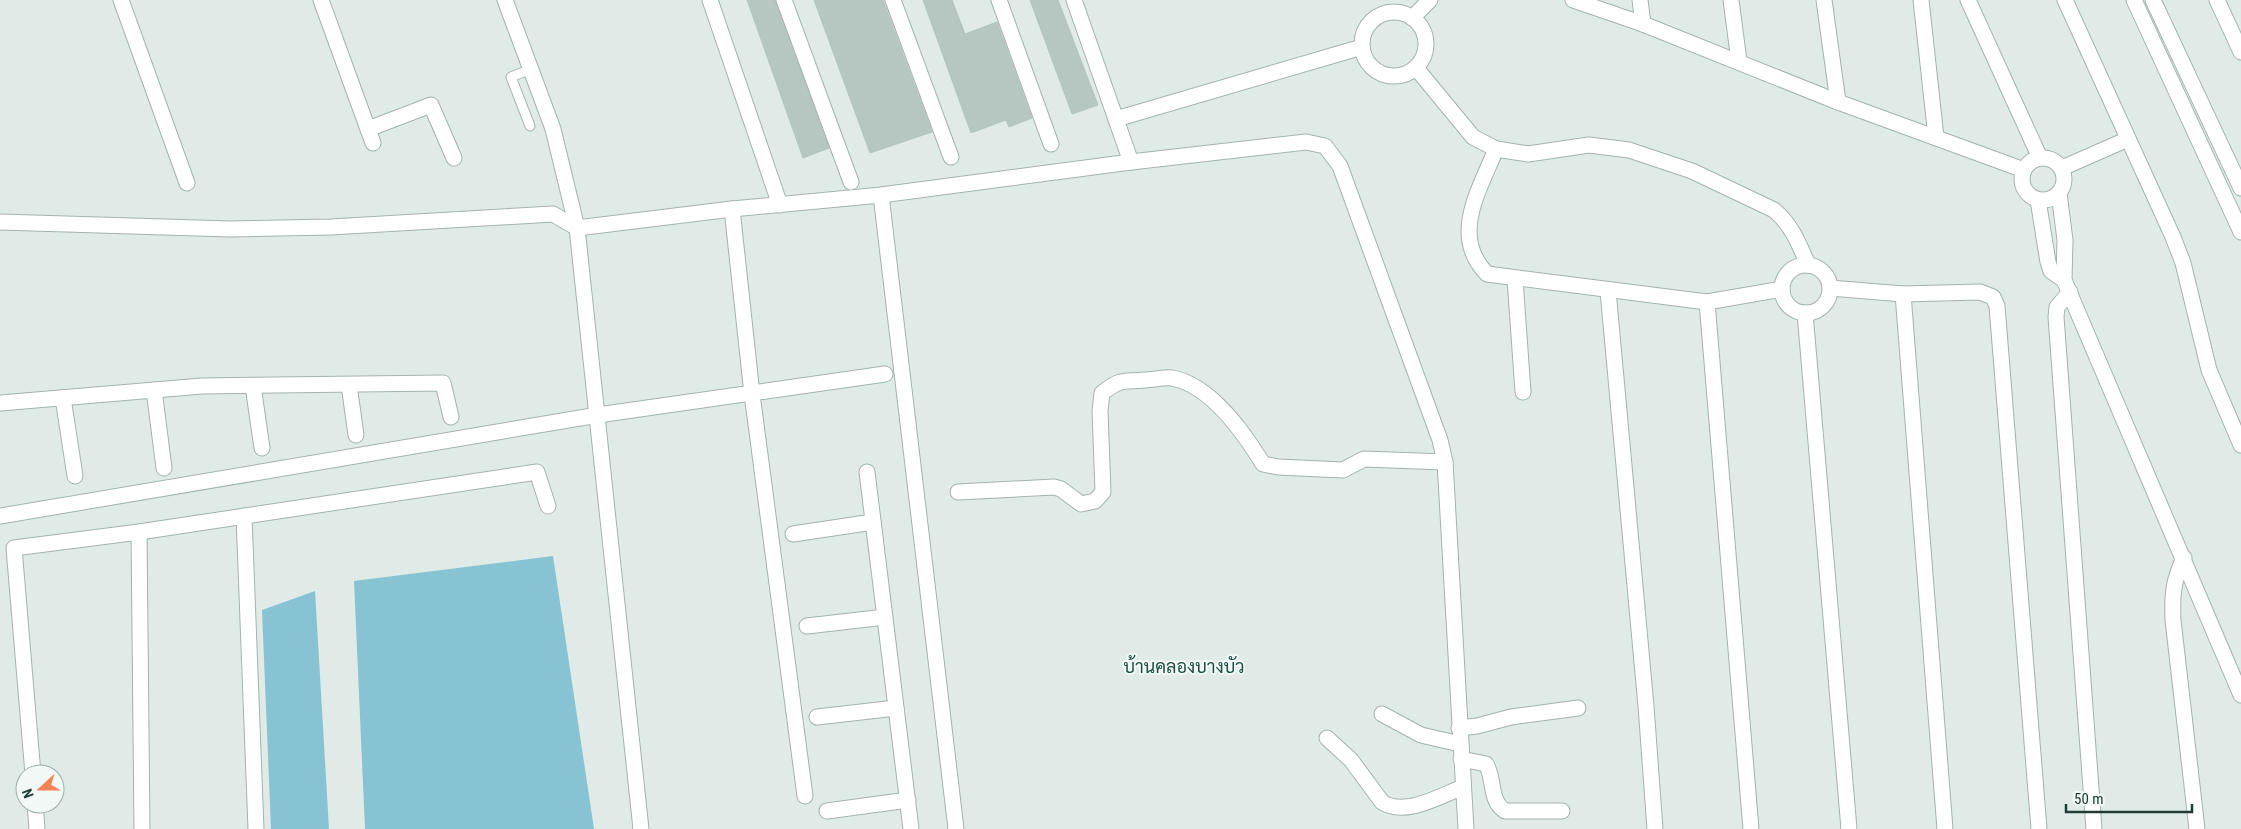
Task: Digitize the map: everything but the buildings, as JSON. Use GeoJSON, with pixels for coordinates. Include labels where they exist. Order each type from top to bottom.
{"type":"FeatureCollection","features":[{"type":"Feature","properties":{"kind":"street"},"geometry":{"type":"LineString","coordinates":[[120,0],[187,183]]}},
{"type":"Feature","properties":{"kind":"street"},"geometry":{"type":"LineString","coordinates":[[321,0],[370,136],[431,105],[454,158]]}},
{"type":"Feature","properties":{"kind":"street"},"geometry":{"type":"LineString","coordinates":[[506,0],[554,129],[577,228],[641,829]]}},
{"type":"Feature","properties":{"kind":"street"},"geometry":{"type":"LineString","coordinates":[[710,0],[780,205]]}},
{"type":"Feature","properties":{"kind":"street"},"geometry":{"type":"LineString","coordinates":[[784,0],[851,182]]}},
{"type":"Feature","properties":{"kind":"street"},"geometry":{"type":"LineString","coordinates":[[893,0],[951,157]]}},
{"type":"Feature","properties":{"kind":"street"},"geometry":{"type":"LineString","coordinates":[[999,0],[1051,144]]}},
{"type":"Feature","properties":{"kind":"street"},"geometry":{"type":"LineString","coordinates":[[1074,0],[1131,162]]}},
{"type":"Feature","properties":{"kind":"street"},"geometry":{"type":"LineString","coordinates":[[1412,18],[1430,0]]}},
{"type":"Feature","properties":{"kind":"street"},"geometry":{"type":"LineString","coordinates":[[1573,0],[1643,24],[1838,102],[2024,170]]}},
{"type":"Feature","properties":{"kind":"street"},"geometry":{"type":"LineString","coordinates":[[1640,0],[1643,24]]}},
{"type":"Feature","properties":{"kind":"street"},"geometry":{"type":"LineString","coordinates":[[1731,0],[1739,61]]}},
{"type":"Feature","properties":{"kind":"street"},"geometry":{"type":"LineString","coordinates":[[1824,0],[1838,102]]}},
{"type":"Feature","properties":{"kind":"street"},"geometry":{"type":"LineString","coordinates":[[1921,0],[1936,137]]}},
{"type":"Feature","properties":{"kind":"street"},"geometry":{"type":"LineString","coordinates":[[1968,0],[2040,158]]}},
{"type":"Feature","properties":{"kind":"street"},"geometry":{"type":"LineString","coordinates":[[2065,0],[2183,263],[2209,370],[2241,445]]}},
{"type":"Feature","properties":{"kind":"street"},"geometry":{"type":"LineString","coordinates":[[2134,0],[2241,232]]}},
{"type":"Feature","properties":{"kind":"street"},"geometry":{"type":"LineString","coordinates":[[2153,0],[2241,188]]}},
{"type":"Feature","properties":{"kind":"street"},"geometry":{"type":"LineString","coordinates":[[2217,0],[2241,52]]}},
{"type":"Feature","properties":{"kind":"street"},"geometry":{"type":"LineString","coordinates":[[1393,12],[1412,18],[1420,24],[1426,42],[1422,61],[1416,68],[1398,77],[1382,74],[1370,66],[1362,46],[1367,27],[1378,16],[1393,12]]}},
{"type":"Feature","properties":{"kind":"street"},"geometry":{"type":"LineString","coordinates":[[1116,119],[1362,46]]}},
{"type":"Feature","properties":{"kind":"street"},"geometry":{"type":"LineString","coordinates":[[1416,68],[1473,137],[1496,149],[1528,154],[1590,145],[1629,150],[1692,171],[1774,210],[1784,218],[1794,233],[1808,265],[1823,272],[1830,288],[1829,298],[1824,306],[1815,312],[1805,313],[1789,306],[1784,298],[1782,289],[1784,280],[1790,272],[1808,265]]}},
{"type":"Feature","properties":{"kind":"street"},"geometry":{"type":"LineString","coordinates":[[2198,140],[2215,132]]}},
{"type":"Feature","properties":{"kind":"street"},"geometry":{"type":"LineString","coordinates":[[2062,168],[2128,138]]}},
{"type":"Feature","properties":{"kind":"street"},"geometry":{"type":"LineString","coordinates":[[0,222],[230,230],[331,227],[553,214],[577,228],[732,209],[881,195],[1131,162],[1306,142],[1325,146],[1340,166],[1440,440],[1445,462],[1460,751],[1466,829]]}},
{"type":"Feature","properties":{"kind":"street"},"geometry":{"type":"LineString","coordinates":[[1496,149],[1474,206],[1467,235],[1475,262],[1487,274],[1608,291],[1707,302],[1782,289]]}},
{"type":"Feature","properties":{"kind":"street"},"geometry":{"type":"LineString","coordinates":[[2059,193],[2050,199],[2038,200],[2026,191],[2022,180],[2024,170],[2028,165],[2040,158],[2052,160],[2062,168],[2064,181],[2059,193],[2065,240],[2067,286],[2241,695]]}},
{"type":"Feature","properties":{"kind":"street"},"geometry":{"type":"LineString","coordinates":[[881,195],[956,829]]}},
{"type":"Feature","properties":{"kind":"street"},"geometry":{"type":"LineString","coordinates":[[2038,200],[2048,262],[2052,271],[2067,286]]}},
{"type":"Feature","properties":{"kind":"street"},"geometry":{"type":"LineString","coordinates":[[732,209],[752,394],[806,796]]}},
{"type":"Feature","properties":{"kind":"street"},"geometry":{"type":"LineString","coordinates":[[1515,279],[1523,392]]}},
{"type":"Feature","properties":{"kind":"street"},"geometry":{"type":"LineString","coordinates":[[2067,286],[2057,307],[2056,317],[2094,829]]}},
{"type":"Feature","properties":{"kind":"street"},"geometry":{"type":"LineString","coordinates":[[1830,288],[1903,294],[1980,292],[1993,297],[1998,306],[2039,829]]}},
{"type":"Feature","properties":{"kind":"street"},"geometry":{"type":"LineString","coordinates":[[1608,291],[1646,706],[1655,829]]}},
{"type":"Feature","properties":{"kind":"street"},"geometry":{"type":"LineString","coordinates":[[1903,294],[1945,829]]}},
{"type":"Feature","properties":{"kind":"street"},"geometry":{"type":"LineString","coordinates":[[1707,302],[1751,829]]}},
{"type":"Feature","properties":{"kind":"street"},"geometry":{"type":"LineString","coordinates":[[1805,313],[1849,829]]}},
{"type":"Feature","properties":{"kind":"street"},"geometry":{"type":"LineString","coordinates":[[0,516],[598,415],[885,374]]}},
{"type":"Feature","properties":{"kind":"street"},"geometry":{"type":"LineString","coordinates":[[958,492],[1054,487],[1061,489],[1081,504],[1095,501],[1100,497],[1103,487],[1100,411],[1102,393],[1118,381],[1172,378],[1198,390],[1222,408],[1244,434],[1264,464],[1278,468],[1343,470],[1364,459],[1378,458],[1445,462]]}},
{"type":"Feature","properties":{"kind":"street"},"geometry":{"type":"LineString","coordinates":[[349,384],[356,435]]}},
{"type":"Feature","properties":{"kind":"street"},"geometry":{"type":"LineString","coordinates":[[0,404],[202,386],[443,384],[450,417]]}},
{"type":"Feature","properties":{"kind":"street"},"geometry":{"type":"LineString","coordinates":[[253,386],[262,448]]}},
{"type":"Feature","properties":{"kind":"street"},"geometry":{"type":"LineString","coordinates":[[154,390],[164,468]]}},
{"type":"Feature","properties":{"kind":"street"},"geometry":{"type":"LineString","coordinates":[[64,398],[74,476]]}},
{"type":"Feature","properties":{"kind":"street"},"geometry":{"type":"LineString","coordinates":[[32,764],[7,549],[139,532],[537,472],[548,506]]}},
{"type":"Feature","properties":{"kind":"street"},"geometry":{"type":"LineString","coordinates":[[866,472],[911,829]]}},
{"type":"Feature","properties":{"kind":"street"},"geometry":{"type":"LineString","coordinates":[[244,516],[256,829]]}},
{"type":"Feature","properties":{"kind":"street"},"geometry":{"type":"LineString","coordinates":[[793,534],[873,522]]}},
{"type":"Feature","properties":{"kind":"street"},"geometry":{"type":"LineString","coordinates":[[139,532],[142,829]]}},
{"type":"Feature","properties":{"kind":"street"},"geometry":{"type":"LineString","coordinates":[[2184,558],[2175,578],[2172,595],[2173,620],[2197,829]]}},
{"type":"Feature","properties":{"kind":"street"},"geometry":{"type":"LineString","coordinates":[[807,626],[884,617]]}},
{"type":"Feature","properties":{"kind":"street"},"geometry":{"type":"LineString","coordinates":[[817,717],[896,708]]}},
{"type":"Feature","properties":{"kind":"street"},"geometry":{"type":"LineString","coordinates":[[1459,728],[1477,726],[1511,716],[1578,708]]}},
{"type":"Feature","properties":{"kind":"street"},"geometry":{"type":"LineString","coordinates":[[1382,714],[1421,735],[1486,764],[1489,769],[1495,800],[1499,807],[1505,811],[1562,811]]}},
{"type":"Feature","properties":{"kind":"street"},"geometry":{"type":"LineString","coordinates":[[1326,738],[1351,760],[1382,802],[1389,807],[1410,806],[1463,787]]}},
{"type":"Feature","properties":{"kind":"street"},"geometry":{"type":"LineString","coordinates":[[826,811],[908,800]]}},
{"type":"Feature","properties":{"kind":"street"},"geometry":{"type":"LineString","coordinates":[[36,814],[37,829]]}},
{"type":"Feature","properties":{"kind":"lane"},"geometry":{"type":"LineString","coordinates":[[530,126],[511,77],[531,69]]}},
{"type":"Feature","properties":{"kind":"water"},"geometry":{"type":"Polygon","coordinates":[[[553,556],[594,829],[365,829],[354,581],[553,556]]]}},
{"type":"Feature","properties":{"kind":"water"},"geometry":{"type":"Polygon","coordinates":[[[315,591],[329,829],[271,829],[262,610],[315,591]]]}},
{"type":"Feature","properties":{"kind":"district","name":"บ้านคลองบางบัว"},"geometry":{"type":"Point","coordinates":[1184,667]}}]}
